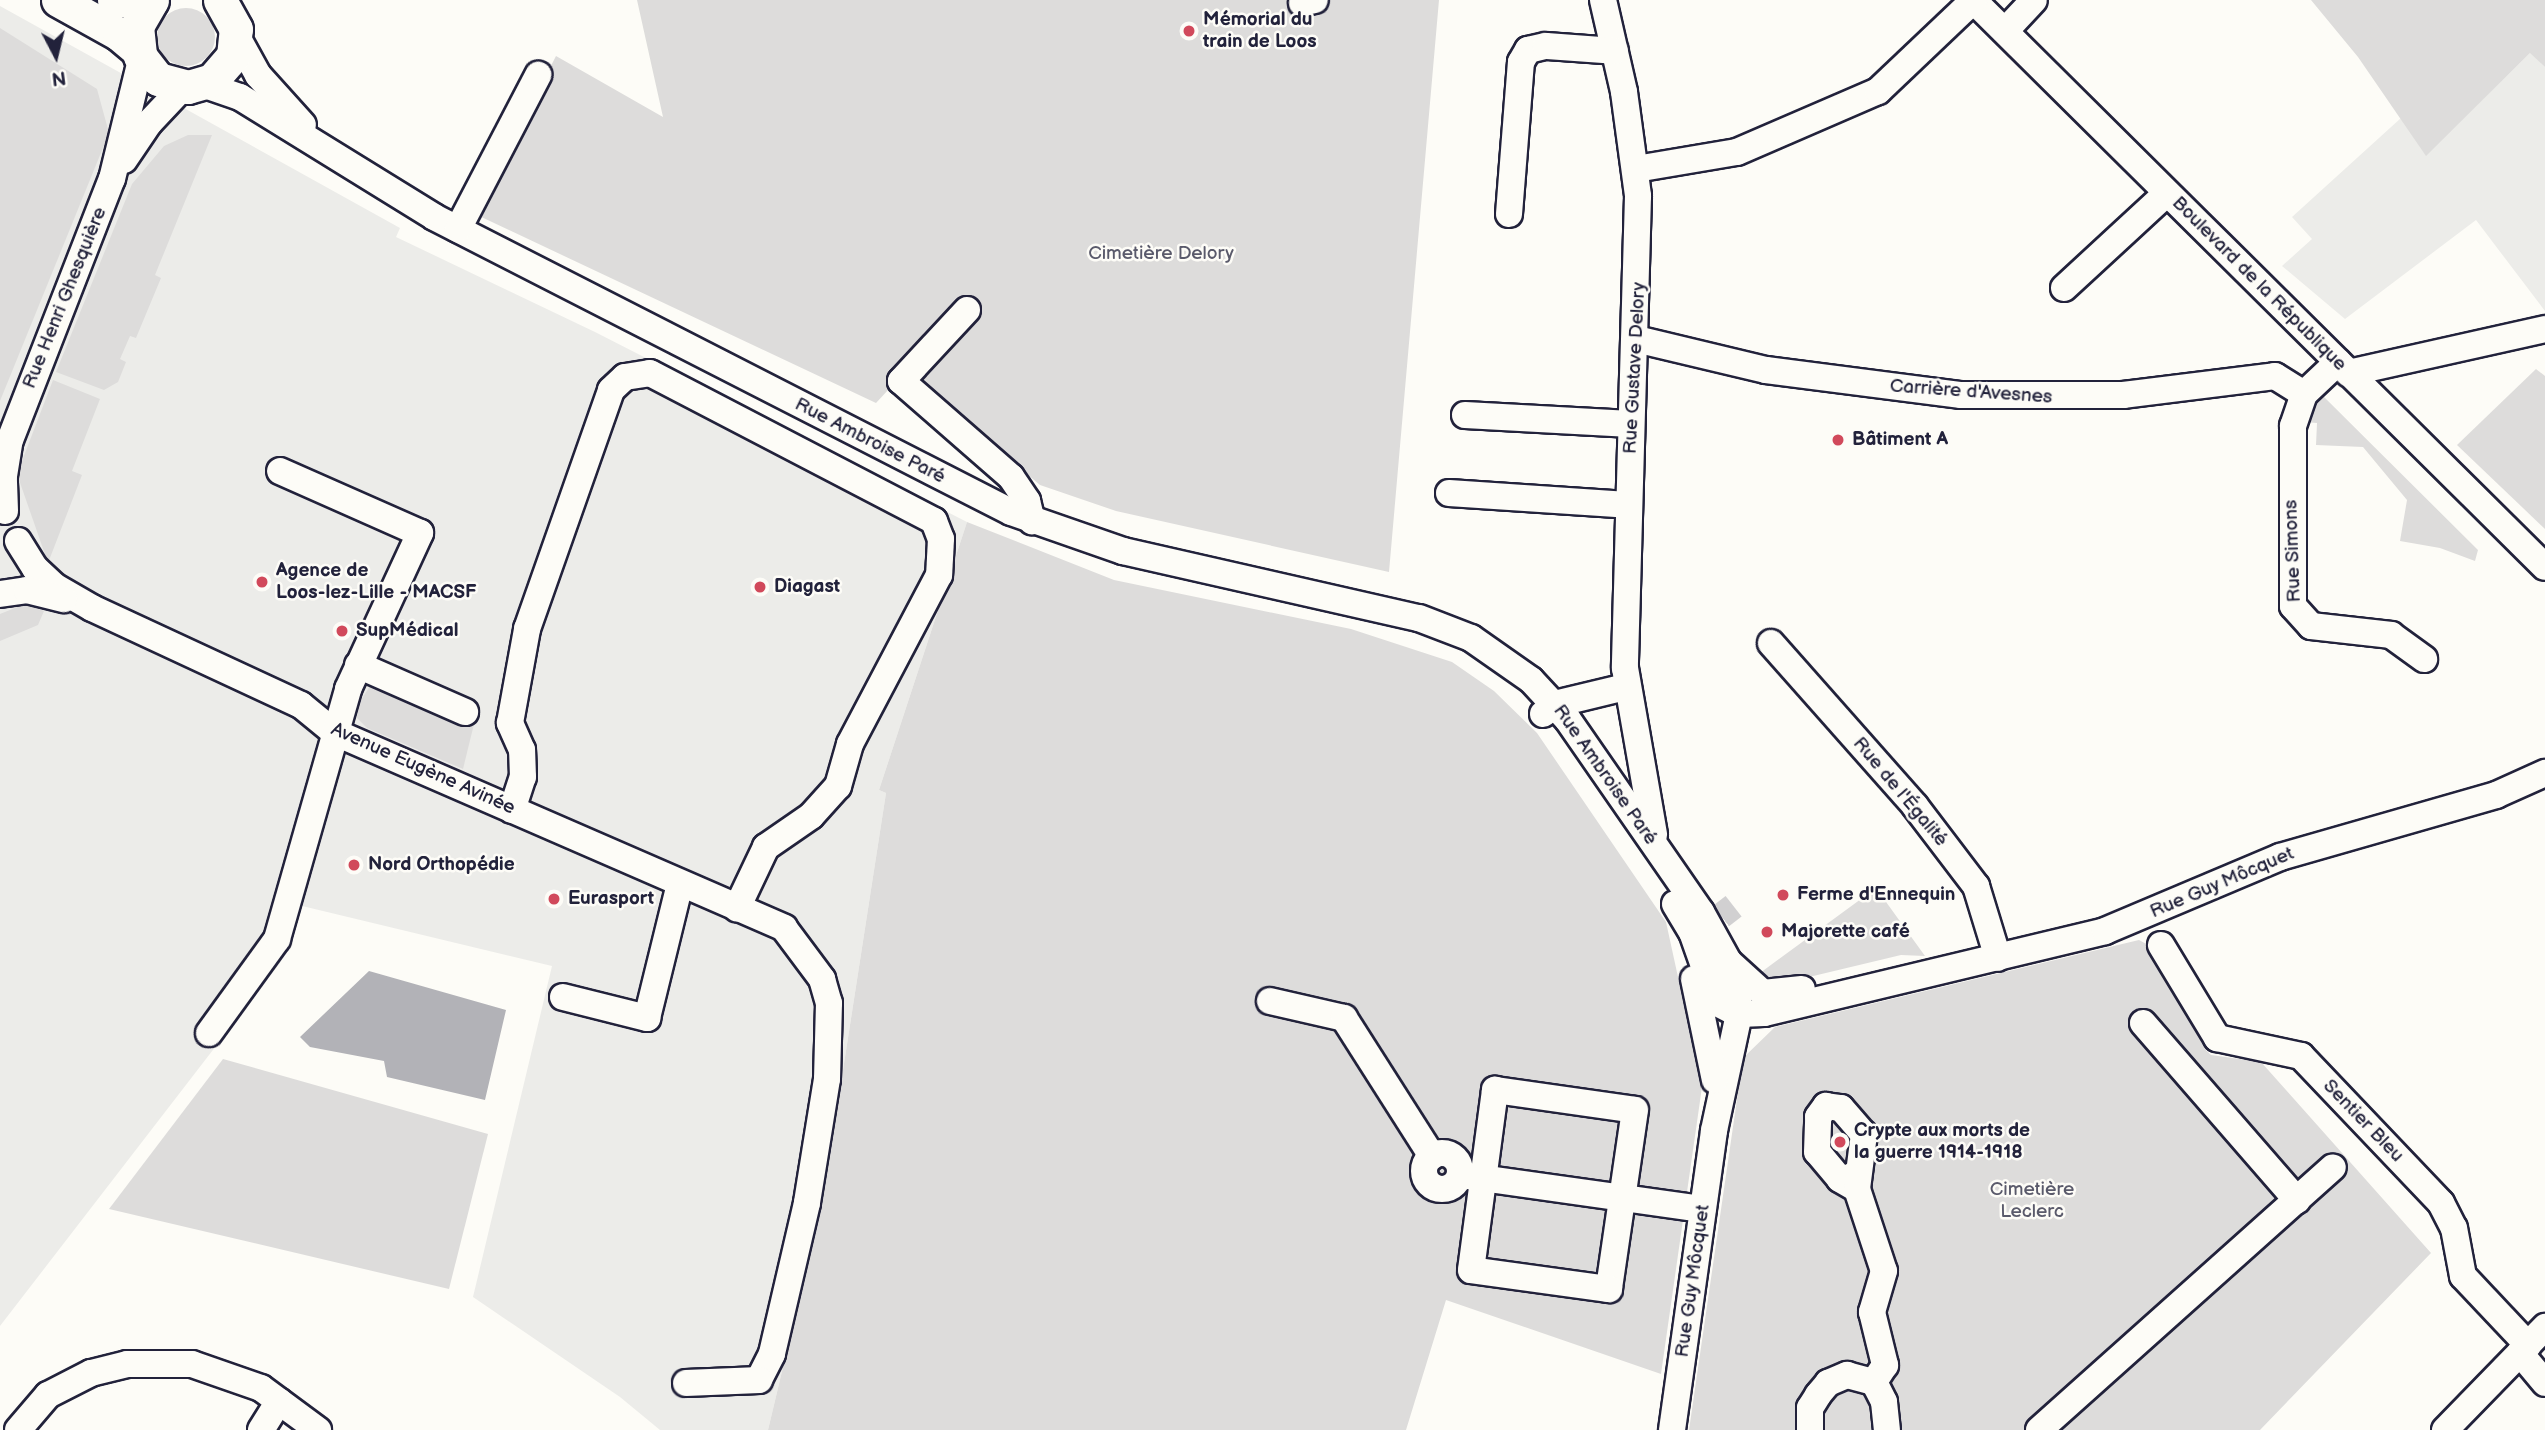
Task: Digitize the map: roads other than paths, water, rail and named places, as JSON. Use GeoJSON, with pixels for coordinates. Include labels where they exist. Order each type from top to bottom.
{"type":"FeatureCollection","features":[{"type":"Feature","properties":{"kind":"main road"},"geometry":{"type":"LineString","coordinates":[[58,0],[119,34],[158,79],[192,85],[228,65],[230,12]]}},
{"type":"Feature","properties":{"kind":"main road"},"geometry":{"type":"LineString","coordinates":[[114,0],[151,0],[137,26],[139,54]]}},
{"type":"Feature","properties":{"kind":"street","name":"Rue Gustave Delory"},"geometry":{"type":"LineString","coordinates":[[1603,0],[1636,169],[1640,256],[1628,505],[1626,687],[1656,847]]}},
{"type":"Feature","properties":{"kind":"street"},"geometry":{"type":"LineString","coordinates":[[1636,169],[1737,152],[1878,91],[1973,0]]}},
{"type":"Feature","properties":{"kind":"street","name":"Boulevard de la République"},"geometry":{"type":"LineString","coordinates":[[1973,0],[2545,567]]}},
{"type":"Feature","properties":{"kind":"street"},"geometry":{"type":"LineString","coordinates":[[2004,31],[2034,0]]}},
{"type":"Feature","properties":{"kind":"street","name":"Rue Ambroise Paré"},"geometry":{"type":"LineString","coordinates":[[230,12],[265,83],[335,154]]}},
{"type":"Feature","properties":{"kind":"street"},"geometry":{"type":"LineString","coordinates":[[1509,214],[1521,62],[1528,50],[1546,46],[1615,51]]}},
{"type":"Feature","properties":{"kind":"street","name":"Rue Henri Ghesquière"},"geometry":{"type":"LineString","coordinates":[[3,508],[5,466],[17,418],[112,179],[139,54]]}},
{"type":"Feature","properties":{"kind":"street"},"geometry":{"type":"LineString","coordinates":[[458,229],[538,75]]}},
{"type":"Feature","properties":{"kind":"street","name":"Rue Henri Ghesquière"},"geometry":{"type":"LineString","coordinates":[[112,179],[144,129],[192,85]]}},
{"type":"Feature","properties":{"kind":"street","name":"Rue Ambroise Paré"},"geometry":{"type":"LineString","coordinates":[[192,85],[240,97],[458,229],[1032,521],[1123,551],[1371,606],[1444,627],[1495,652],[1549,710],[1715,920],[1728,961],[1739,1014]]}},
{"type":"Feature","properties":{"kind":"street"},"geometry":{"type":"LineString","coordinates":[[2064,288],[2167,193]]}},
{"type":"Feature","properties":{"kind":"street"},"geometry":{"type":"LineString","coordinates":[[967,310],[901,381],[1012,477],[1032,521]]}},
{"type":"Feature","properties":{"kind":"street"},"geometry":{"type":"LineString","coordinates":[[2304,394],[2343,367],[2545,329]]}},
{"type":"Feature","properties":{"kind":"street","name":"Carrière d'Avesnes"},"geometry":{"type":"LineString","coordinates":[[1636,340],[1757,368],[1936,393],[2096,396],[2275,376],[2304,394]]}},
{"type":"Feature","properties":{"kind":"street"},"geometry":{"type":"LineString","coordinates":[[512,810],[523,777],[522,750],[510,723],[527,629],[611,390],[625,377],[650,373],[934,520],[940,538],[939,575],[850,744],[838,786],[811,816],[766,848],[730,905]]}},
{"type":"Feature","properties":{"kind":"street","name":"Rue Simons"},"geometry":{"type":"LineString","coordinates":[[2304,394],[2292,442],[2291,597],[2296,615],[2321,630],[2391,635],[2424,659]]}},
{"type":"Feature","properties":{"kind":"street"},"geometry":{"type":"LineString","coordinates":[[1465,415],[1631,424]]}},
{"type":"Feature","properties":{"kind":"street","name":"Rue Henri Ghesquière"},"geometry":{"type":"LineString","coordinates":[[0,445],[17,418]]}},
{"type":"Feature","properties":{"kind":"street"},"geometry":{"type":"LineString","coordinates":[[209,1033],[277,939],[334,732],[358,665],[420,533],[280,471]]}},
{"type":"Feature","properties":{"kind":"street"},"geometry":{"type":"LineString","coordinates":[[1449,493],[1628,505]]}},
{"type":"Feature","properties":{"kind":"street","name":"Avenue Eugène Avinée"},"geometry":{"type":"LineString","coordinates":[[3,508],[18,541],[47,581],[92,608],[301,705],[334,732],[784,928],[822,978],[829,1003],[827,1079],[807,1203],[772,1354],[759,1380],[686,1383]]}},
{"type":"Feature","properties":{"kind":"street"},"geometry":{"type":"LineString","coordinates":[[0,592],[16,566],[18,541]]}},
{"type":"Feature","properties":{"kind":"street","name":"Avenue Eugène Avinée"},"geometry":{"type":"LineString","coordinates":[[0,592],[36,591],[92,608]]}},
{"type":"Feature","properties":{"kind":"street","name":"Rue de l'Égalité"},"geometry":{"type":"LineString","coordinates":[[1771,643],[1915,806],[1976,886],[1997,958]]}},
{"type":"Feature","properties":{"kind":"street"},"geometry":{"type":"LineString","coordinates":[[358,665],[465,712]]}},
{"type":"Feature","properties":{"kind":"street"},"geometry":{"type":"LineString","coordinates":[[1549,710],[1626,687]]}},
{"type":"Feature","properties":{"kind":"street","name":"Rue Ambroise Paré"},"geometry":{"type":"LineString","coordinates":[[1549,710],[1692,932],[1713,998],[1722,1008],[1739,1014]]}},
{"type":"Feature","properties":{"kind":"street","name":"Rue Guy Môcquet"},"geometry":{"type":"LineString","coordinates":[[1714,1131],[1715,1080],[1725,1036],[1739,1014],[1931,970],[1997,958],[2112,929],[2280,857],[2496,796],[2545,773]]}},
{"type":"Feature","properties":{"kind":"street"},"geometry":{"type":"LineString","coordinates":[[563,997],[647,1018],[680,884]]}},
{"type":"Feature","properties":{"kind":"street","name":"Rue Ambroise Paré"},"geometry":{"type":"LineString","coordinates":[[1668,894],[1682,923],[1715,1080]]}},
{"type":"Feature","properties":{"kind":"street","name":"Sentier Bleu"},"geometry":{"type":"LineString","coordinates":[[2161,945],[2217,1038],[2301,1056],[2441,1203],[2454,1228],[2463,1276],[2531,1342],[2545,1382]]}},
{"type":"Feature","properties":{"kind":"street","name":"Rue Ambroise Paré"},"geometry":{"type":"LineString","coordinates":[[1728,961],[1745,981],[1763,993],[1898,966],[1931,970]]}},
{"type":"Feature","properties":{"kind":"street"},"geometry":{"type":"LineString","coordinates":[[1270,1001],[1345,1018],[1432,1156],[1443,1153],[1454,1157],[1472,1177],[1703,1209]]}},
{"type":"Feature","properties":{"kind":"street","name":"Rue Guy Môcquet"},"geometry":{"type":"LineString","coordinates":[[1672,1430],[1714,1131],[1739,1014]]}},
{"type":"Feature","properties":{"kind":"street"},"geometry":{"type":"LineString","coordinates":[[2143,1023],[2297,1200]]}},
{"type":"Feature","properties":{"kind":"street"},"geometry":{"type":"LineString","coordinates":[[1494,1090],[1634,1110],[1609,1289],[1471,1270],[1472,1177],[1494,1090]]}},
{"type":"Feature","properties":{"kind":"street"},"geometry":{"type":"LineString","coordinates":[[2039,1430],[2333,1167]]}},
{"type":"Feature","properties":{"kind":"street"},"geometry":{"type":"LineString","coordinates":[[1854,1183],[1884,1272],[1872,1312],[1885,1365],[1874,1382]]}},
{"type":"Feature","properties":{"kind":"street"},"geometry":{"type":"LineString","coordinates":[[2445,1430],[2531,1342]]}},
{"type":"Feature","properties":{"kind":"street"},"geometry":{"type":"LineString","coordinates":[[18,1430],[48,1395],[91,1373],[127,1364],[192,1364],[261,1388],[318,1430]]}},
{"type":"Feature","properties":{"kind":"street"},"geometry":{"type":"LineString","coordinates":[[1810,1430],[1810,1408],[1828,1383],[1847,1375],[1874,1382],[1884,1402],[1887,1430]]}},
{"type":"Feature","properties":{"kind":"street"},"geometry":{"type":"LineString","coordinates":[[261,1430],[279,1401]]}},
{"type":"Feature","properties":{"kind":"tunnel"},"geometry":{"type":"LineString","coordinates":[[1721,916],[1734,906]]}},
{"type":"Feature","properties":{"kind":"place","name":"Mémorial du train de Loos"},"geometry":{"type":"Point","coordinates":[1189,31]}},
{"type":"Feature","properties":{"kind":"place","name":"Bâtiment A"},"geometry":{"type":"Point","coordinates":[1838,440]}},
{"type":"Feature","properties":{"kind":"place","name":"Agence de Loos-lez-Lille - MACSF"},"geometry":{"type":"Point","coordinates":[262,582]}},
{"type":"Feature","properties":{"kind":"place","name":"Diagast"},"geometry":{"type":"Point","coordinates":[760,587]}},
{"type":"Feature","properties":{"kind":"place","name":"SupMédical"},"geometry":{"type":"Point","coordinates":[342,631]}},
{"type":"Feature","properties":{"kind":"place","name":"Nord Orthopédie"},"geometry":{"type":"Point","coordinates":[354,865]}},
{"type":"Feature","properties":{"kind":"place","name":"Ferme d'Ennequin"},"geometry":{"type":"Point","coordinates":[1783,895]}},
{"type":"Feature","properties":{"kind":"place","name":"Eurasport"},"geometry":{"type":"Point","coordinates":[554,899]}},
{"type":"Feature","properties":{"kind":"place","name":"Majorette café"},"geometry":{"type":"Point","coordinates":[1767,932]}},
{"type":"Feature","properties":{"kind":"place","name":"Crypte aux morts de la guerre 1914-1918"},"geometry":{"type":"Point","coordinates":[1840,1142]}},
{"type":"Feature","properties":{"kind":"park label","name":"Cimetière Delory"},"geometry":{"type":"Point","coordinates":[1161,254]}},
{"type":"Feature","properties":{"kind":"park label","name":"Cimetière Leclerc"},"geometry":{"type":"Point","coordinates":[2032,1201]}}]}
